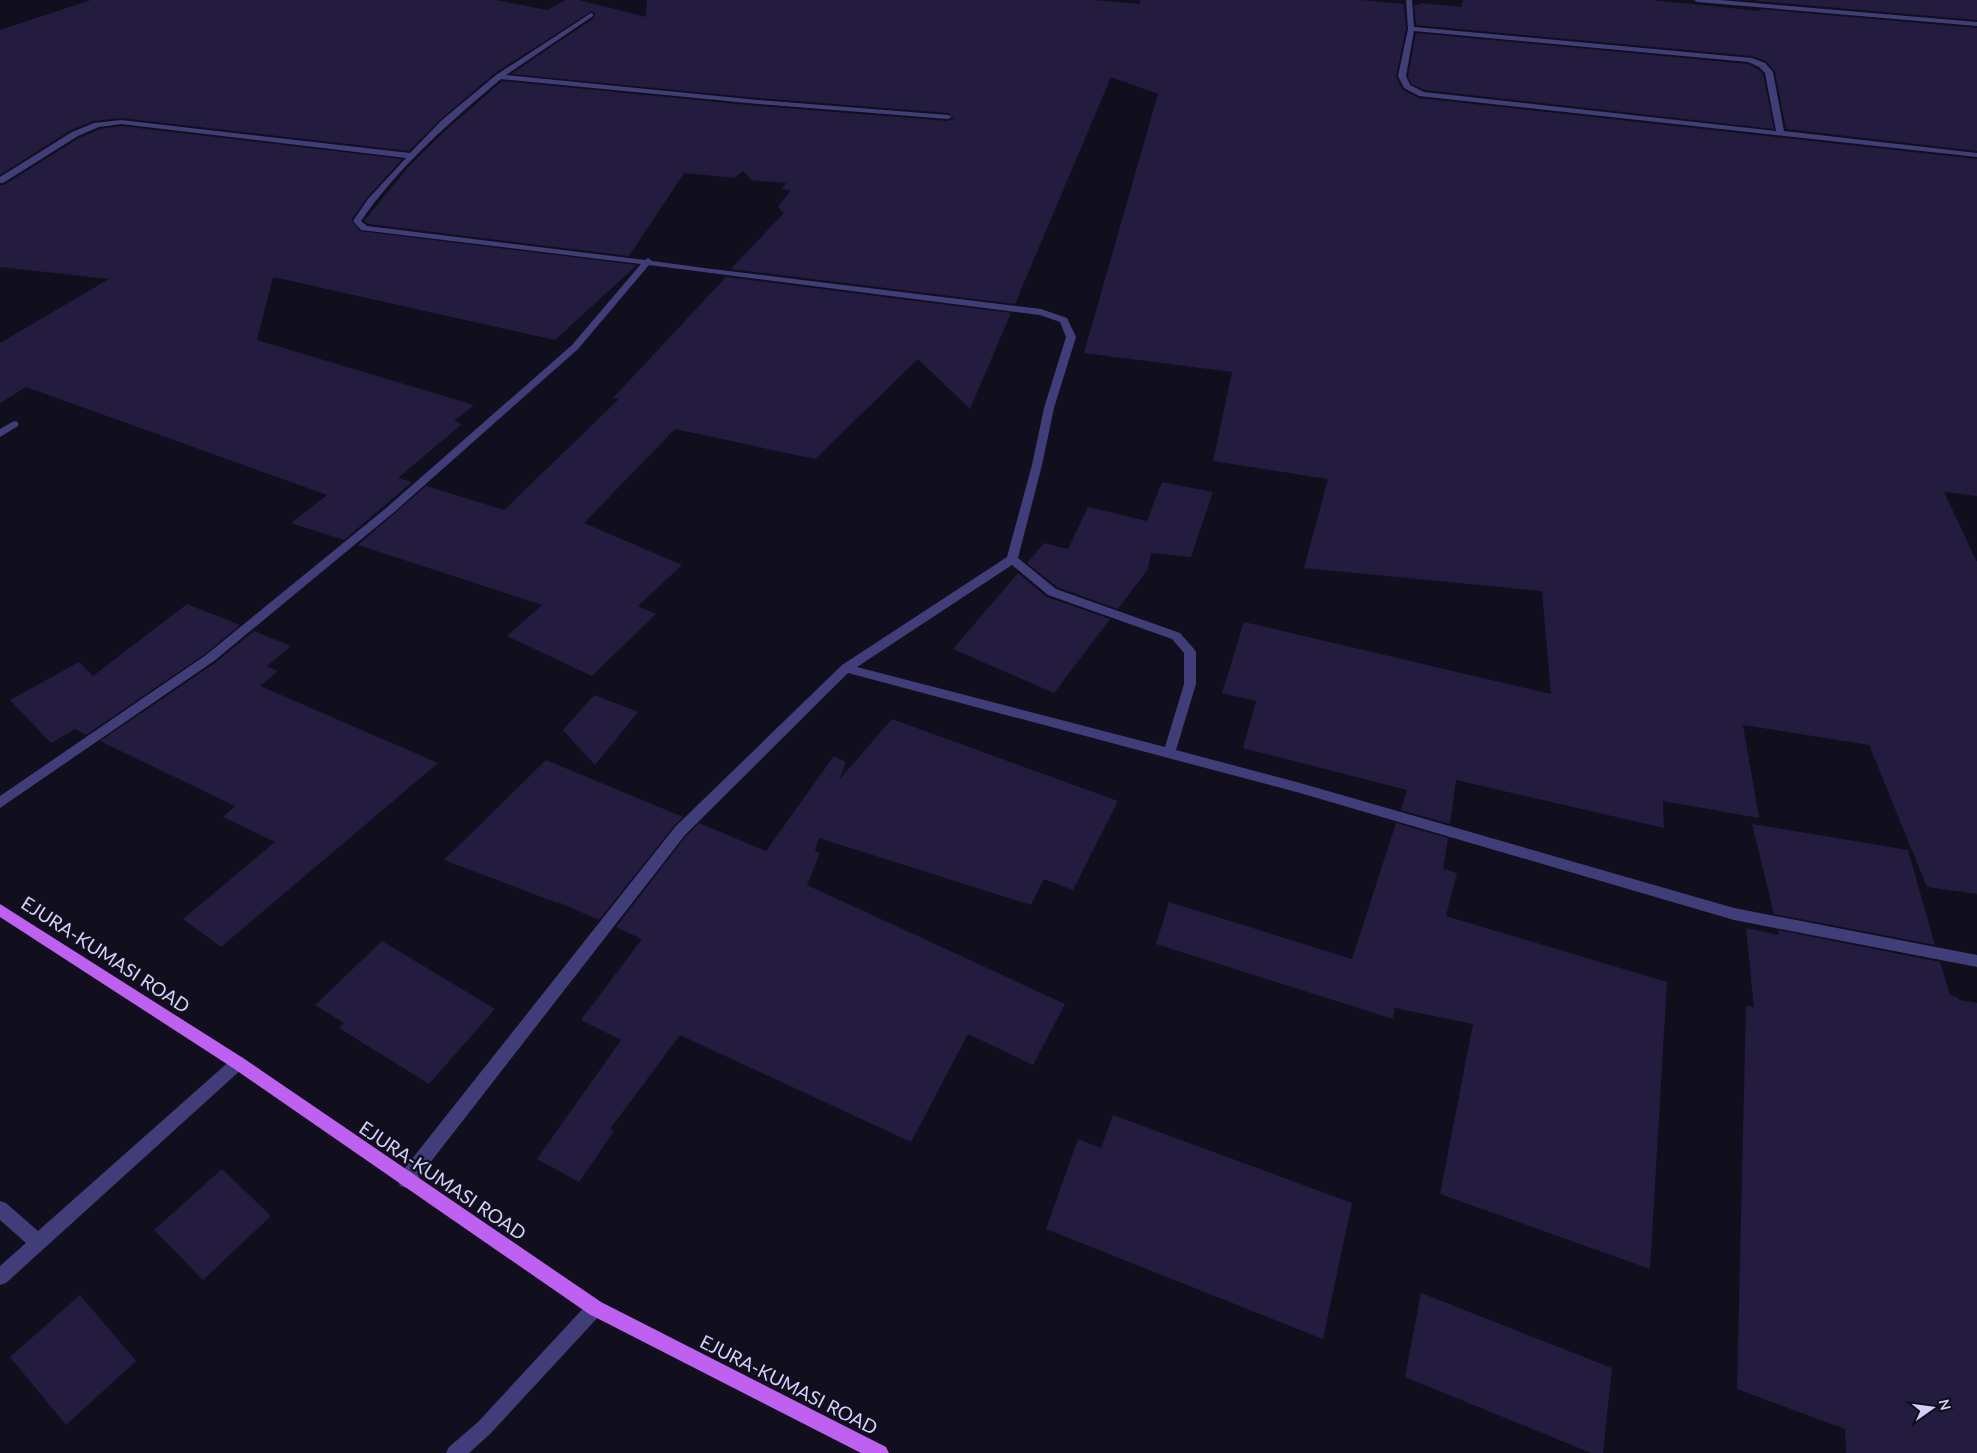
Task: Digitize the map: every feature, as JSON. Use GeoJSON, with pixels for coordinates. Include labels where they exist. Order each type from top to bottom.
{"type":"FeatureCollection","features":[{"type":"Feature","properties":{"kind":"main road","name":"EJURA-KUMASI ROAD"},"geometry":{"type":"LineString","coordinates":[[0,910],[238,1063],[595,1308],[880,1453]]}},
{"type":"Feature","properties":{"kind":"street"},"geometry":{"type":"LineString","coordinates":[[1409,0],[1411,29],[1402,76],[1407,86],[1422,94],[1977,154]]}},
{"type":"Feature","properties":{"kind":"street"},"geometry":{"type":"LineString","coordinates":[[1697,0],[1977,24]]}},
{"type":"Feature","properties":{"kind":"street"},"geometry":{"type":"LineString","coordinates":[[406,1180],[680,831],[846,668],[1012,559],[1037,465],[1049,408],[1071,337],[1064,320],[1041,312],[704,271],[648,261],[364,228],[357,221],[371,201],[446,122],[500,77],[591,15]]}},
{"type":"Feature","properties":{"kind":"street"},"geometry":{"type":"LineString","coordinates":[[1411,29],[1749,60],[1762,65],[1769,72],[1780,132]]}},
{"type":"Feature","properties":{"kind":"street"},"geometry":{"type":"LineString","coordinates":[[500,77],[758,102],[948,117]]}},
{"type":"Feature","properties":{"kind":"street"},"geometry":{"type":"LineString","coordinates":[[0,181],[75,134],[97,125],[121,122],[412,156]]}},
{"type":"Feature","properties":{"kind":"street"},"geometry":{"type":"LineString","coordinates":[[0,804],[210,658],[389,510],[486,427],[575,347],[620,297],[648,261]]}},
{"type":"Feature","properties":{"kind":"street"},"geometry":{"type":"LineString","coordinates":[[0,434],[14,424]]}},
{"type":"Feature","properties":{"kind":"street"},"geometry":{"type":"LineString","coordinates":[[1012,559],[1052,592],[1176,636],[1190,652],[1190,684],[1170,754]]}},
{"type":"Feature","properties":{"kind":"street"},"geometry":{"type":"LineString","coordinates":[[846,668],[1300,788],[1734,914],[1977,961]]}},
{"type":"Feature","properties":{"kind":"street"},"geometry":{"type":"LineString","coordinates":[[0,1277],[238,1063]]}},
{"type":"Feature","properties":{"kind":"street"},"geometry":{"type":"LineString","coordinates":[[0,1210],[40,1243]]}},
{"type":"Feature","properties":{"kind":"street"},"geometry":{"type":"LineString","coordinates":[[455,1453],[484,1428],[595,1308]]}},
{"type":"Feature","properties":{"kind":"building"},"geometry":{"type":"Polygon","coordinates":[[[91,0],[496,0],[547,10],[566,0],[579,0],[646,17],[647,0],[1093,0],[1139,4],[1140,0],[1360,0],[1404,4],[1406,29],[1396,77],[1403,90],[1419,98],[1977,159],[1977,496],[1944,492],[1977,562],[1977,894],[1927,887],[1869,745],[1743,725],[1759,818],[1663,801],[1664,828],[1456,780],[1450,824],[1401,810],[1407,790],[1243,748],[1256,701],[1222,693],[1244,622],[1551,694],[1542,591],[1304,568],[1328,479],[1213,461],[1232,372],[1084,353],[1158,94],[1111,77],[1015,304],[731,269],[784,213],[778,207],[791,190],[782,189],[786,183],[751,180],[743,171],[735,178],[684,173],[629,256],[368,224],[364,221],[410,165],[446,130],[502,81],[758,106],[948,121],[954,118],[948,113],[758,98],[511,74],[594,18],[595,14],[592,11],[495,73],[441,119],[409,151],[121,118],[94,121],[71,130],[0,175],[0,30],[91,0]]]}},
{"type":"Feature","properties":{"kind":"building"},"geometry":{"type":"Polygon","coordinates":[[[1463,0],[1651,0],[1760,11],[1759,9],[1977,28],[1977,151],[1786,129],[1775,72],[1766,61],[1752,56],[1416,25],[1414,5],[1420,5],[1420,3],[1461,7],[1463,0]]]}},
{"type":"Feature","properties":{"kind":"building"},"geometry":{"type":"Polygon","coordinates":[[[1977,0],[1977,20],[1757,1],[1977,0]]]}},
{"type":"Feature","properties":{"kind":"building"},"geometry":{"type":"Polygon","coordinates":[[[1416,33],[1748,64],[1763,74],[1774,129],[1425,90],[1411,84],[1408,76],[1416,33]]]}},
{"type":"Feature","properties":{"kind":"building"},"geometry":{"type":"Polygon","coordinates":[[[121,126],[402,159],[367,198],[351,220],[360,231],[637,265],[555,340],[273,277],[257,340],[474,405],[454,421],[462,424],[398,478],[412,482],[344,540],[291,523],[327,495],[26,387],[0,403],[0,343],[109,279],[0,267],[0,185],[4,185],[79,138],[100,129],[121,126]]]}},
{"type":"Feature","properties":{"kind":"building"},"geometry":{"type":"Polygon","coordinates":[[[726,277],[1011,313],[970,409],[918,359],[815,459],[675,429],[584,523],[682,565],[638,606],[656,614],[592,676],[507,636],[542,605],[358,545],[426,486],[504,510],[619,399],[613,398],[726,277]]]}},
{"type":"Feature","properties":{"kind":"building"},"geometry":{"type":"Polygon","coordinates":[[[1162,482],[1213,492],[1191,557],[1151,553],[1148,569],[1118,609],[1057,587],[1027,563],[1044,543],[1068,549],[1088,507],[1147,521],[1162,482]]]}},
{"type":"Feature","properties":{"kind":"building"},"geometry":{"type":"Polygon","coordinates":[[[1018,573],[1047,597],[1110,619],[1054,693],[953,649],[1018,573]]]}},
{"type":"Feature","properties":{"kind":"building"},"geometry":{"type":"Polygon","coordinates":[[[187,604],[240,625],[205,654],[86,735],[75,729],[51,743],[10,700],[79,662],[93,676],[187,604]]]}},
{"type":"Feature","properties":{"kind":"building"},"geometry":{"type":"Polygon","coordinates":[[[254,631],[291,646],[267,666],[278,671],[260,686],[438,763],[221,947],[183,919],[275,842],[223,817],[235,806],[100,741],[215,663],[254,631]]]}},
{"type":"Feature","properties":{"kind":"building"},"geometry":{"type":"Polygon","coordinates":[[[594,695],[638,712],[595,765],[563,730],[594,695]]]}},
{"type":"Feature","properties":{"kind":"building"},"geometry":{"type":"Polygon","coordinates":[[[892,719],[1118,801],[1073,890],[1044,879],[1031,905],[819,838],[815,851],[820,853],[807,885],[1065,1004],[1033,1065],[968,1034],[911,1142],[680,1035],[610,1129],[614,1131],[579,1182],[537,1159],[621,1040],[581,1020],[642,939],[616,927],[686,836],[699,823],[766,851],[834,756],[846,762],[839,780],[892,719]]]}},
{"type":"Feature","properties":{"kind":"building"},"geometry":{"type":"Polygon","coordinates":[[[546,760],[683,817],[599,920],[558,902],[444,860],[546,760]]]}},
{"type":"Feature","properties":{"kind":"building"},"geometry":{"type":"Polygon","coordinates":[[[1396,823],[1448,838],[1443,869],[1457,873],[1446,916],[1667,982],[1650,1269],[1440,1194],[1473,1024],[1395,1008],[1393,1019],[1156,944],[1169,902],[1352,959],[1396,823]]]}},
{"type":"Feature","properties":{"kind":"building"},"geometry":{"type":"Polygon","coordinates":[[[1752,824],[1908,850],[1935,945],[1774,914],[1752,824]]]}},
{"type":"Feature","properties":{"kind":"building"},"geometry":{"type":"Polygon","coordinates":[[[1746,928],[1779,935],[1778,930],[1940,962],[1950,995],[1959,998],[1959,1000],[1977,1003],[1977,1453],[1846,1453],[1845,1429],[1737,1389],[1746,1005],[1754,1007],[1746,928]]]}},
{"type":"Feature","properties":{"kind":"building"},"geometry":{"type":"Polygon","coordinates":[[[382,941],[495,1009],[429,1084],[339,1028],[344,1023],[315,1005],[382,941]]]}},
{"type":"Feature","properties":{"kind":"building"},"geometry":{"type":"Polygon","coordinates":[[[1113,1115],[1352,1203],[1323,1339],[1046,1229],[1078,1139],[1101,1148],[1113,1115]]]}},
{"type":"Feature","properties":{"kind":"building"},"geometry":{"type":"Polygon","coordinates":[[[222,1169],[271,1216],[203,1280],[154,1230],[222,1169]]]}},
{"type":"Feature","properties":{"kind":"building"},"geometry":{"type":"Polygon","coordinates":[[[1421,1293],[1612,1368],[1603,1453],[1591,1453],[1405,1377],[1421,1293]]]}},
{"type":"Feature","properties":{"kind":"building"},"geometry":{"type":"Polygon","coordinates":[[[80,1295],[136,1361],[66,1425],[10,1357],[80,1295]]]}}]}
